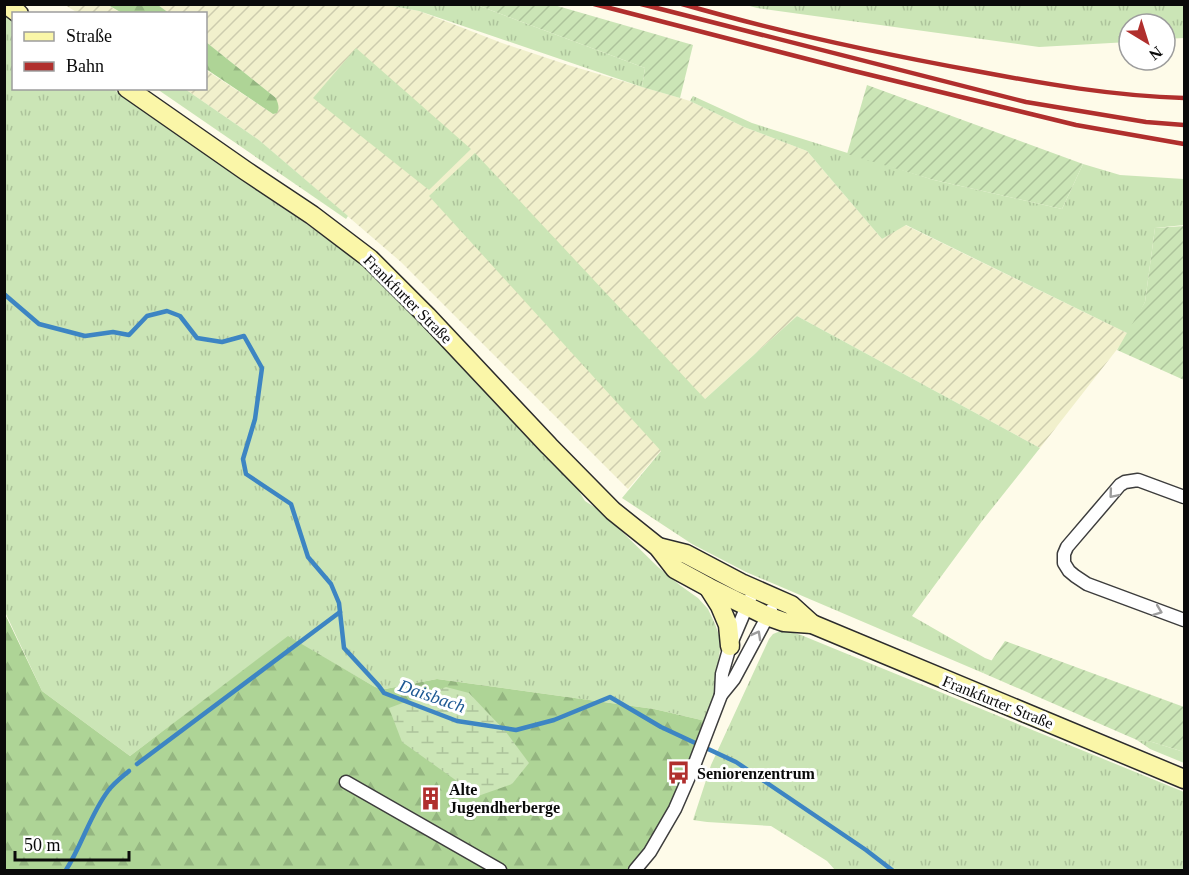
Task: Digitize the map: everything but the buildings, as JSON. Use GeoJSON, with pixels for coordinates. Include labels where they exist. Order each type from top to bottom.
{"type":"FeatureCollection","features":[{"type":"Feature","properties":{"kind":"main road","name":"Frankfurter Straße"},"geometry":{"type":"LineString","coordinates":[[130,90],[312,214],[370,259],[597,495],[658,547],[675,569],[747,607],[784,622],[812,624],[1185,779]]}},
{"type":"Feature","properties":{"kind":"main road","name":"Frankfurter Straße"},"geometry":{"type":"LineString","coordinates":[[658,547],[686,554],[791,605],[812,624]]}},
{"type":"Feature","properties":{"kind":"main road"},"geometry":{"type":"LineString","coordinates":[[708,587],[728,624],[730,646]]}},
{"type":"Feature","properties":{"kind":"street"},"geometry":{"type":"LineString","coordinates":[[1185,497],[1138,480],[1125,482],[1067,547],[1063,561],[1069,571],[1087,584],[1185,620]]}},
{"type":"Feature","properties":{"kind":"street"},"geometry":{"type":"LineString","coordinates":[[721,695],[722,674],[730,646],[755,589]]}},
{"type":"Feature","properties":{"kind":"street"},"geometry":{"type":"LineString","coordinates":[[635,870],[650,852],[675,809],[721,695],[734,679],[776,599]]}},
{"type":"Feature","properties":{"kind":"street"},"geometry":{"type":"LineString","coordinates":[[346,782],[500,870]]}},
{"type":"Feature","properties":{"kind":"green space"},"geometry":{"type":"Polygon","coordinates":[[[65,5],[108,5],[119,12],[76,12],[65,5]]]}},
{"type":"Feature","properties":{"kind":"green space"},"geometry":{"type":"Polygon","coordinates":[[[108,5],[158,5],[168,12],[120,12],[108,5]]]}},
{"type":"Feature","properties":{"kind":"green space"},"geometry":{"type":"Polygon","coordinates":[[[158,5],[387,5],[419,11],[502,43],[568,65],[690,101],[744,127],[807,151],[882,239],[905,225],[1129,334],[1040,448],[797,316],[705,399],[628,489],[401,262],[259,140],[186,90],[207,90],[207,71],[273,114],[276,98],[207,43],[207,12],[168,12],[158,5]]]}},
{"type":"Feature","properties":{"kind":"green space"},"geometry":{"type":"Polygon","coordinates":[[[387,5],[477,5],[645,68],[642,87],[419,11],[387,5]]]}},
{"type":"Feature","properties":{"kind":"green space"},"geometry":{"type":"Polygon","coordinates":[[[477,5],[554,5],[693,45],[680,98],[642,87],[645,68],[477,5]]]}},
{"type":"Feature","properties":{"kind":"green space"},"geometry":{"type":"Polygon","coordinates":[[[746,5],[1184,5],[1184,38],[1177,38],[1177,12],[1117,12],[1117,43],[1039,47],[746,5]]]}},
{"type":"Feature","properties":{"kind":"green space"},"geometry":{"type":"Polygon","coordinates":[[[5,14],[12,19],[12,90],[114,90],[354,258],[396,296],[577,488],[585,501],[602,512],[658,567],[698,598],[708,609],[715,624],[720,649],[710,722],[654,709],[437,679],[385,689],[375,687],[288,637],[130,756],[42,691],[5,612],[5,14]]]}},
{"type":"Feature","properties":{"kind":"green space"},"geometry":{"type":"Polygon","coordinates":[[[207,43],[276,98],[279,107],[277,113],[273,114],[207,70],[207,43]]]}},
{"type":"Feature","properties":{"kind":"green space"},"geometry":{"type":"Polygon","coordinates":[[[356,48],[471,149],[429,190],[313,98],[356,48]]]}},
{"type":"Feature","properties":{"kind":"green space"},"geometry":{"type":"Polygon","coordinates":[[[867,85],[1083,164],[1062,209],[934,180],[847,154],[867,85]]]}},
{"type":"Feature","properties":{"kind":"green space"},"geometry":{"type":"Polygon","coordinates":[[[158,90],[186,90],[259,140],[348,216],[346,219],[158,90]]]}},
{"type":"Feature","properties":{"kind":"green space"},"geometry":{"type":"Polygon","coordinates":[[[693,96],[752,123],[934,180],[1062,209],[1083,164],[1120,175],[1184,179],[1184,225],[1155,228],[1145,302],[1129,334],[906,225],[882,239],[807,151],[744,127],[690,101],[693,96]]]}},
{"type":"Feature","properties":{"kind":"green space"},"geometry":{"type":"Polygon","coordinates":[[[475,153],[705,399],[797,316],[1040,448],[982,521],[912,616],[993,661],[983,673],[746,572],[692,544],[622,498],[661,451],[429,196],[475,153]]]}},
{"type":"Feature","properties":{"kind":"green space"},"geometry":{"type":"Polygon","coordinates":[[[1184,226],[1184,380],[1117,350],[1145,302],[1155,228],[1184,226]]]}},
{"type":"Feature","properties":{"kind":"green space"},"geometry":{"type":"Polygon","coordinates":[[[4,612],[42,691],[130,756],[288,636],[375,687],[385,689],[437,679],[654,709],[710,722],[695,763],[635,870],[5,870],[4,612]]]}},
{"type":"Feature","properties":{"kind":"green space"},"geometry":{"type":"Polygon","coordinates":[[[783,630],[801,635],[1184,792],[1184,870],[835,870],[827,861],[771,826],[693,820],[711,765],[769,639],[773,634],[783,630]]]}},
{"type":"Feature","properties":{"kind":"green space"},"geometry":{"type":"Polygon","coordinates":[[[1005,641],[1184,707],[1184,752],[1137,740],[983,673],[1005,641]]]}},
{"type":"Feature","properties":{"kind":"green space"},"geometry":{"type":"Polygon","coordinates":[[[446,687],[469,693],[506,732],[529,763],[512,784],[478,796],[402,742],[389,708],[446,687]]]}},
{"type":"Feature","properties":{"kind":"green space"},"geometry":{"type":"Polygon","coordinates":[[[1137,740],[1184,752],[1184,763],[1150,749],[1137,740]]]}},
{"type":"Feature","properties":{"kind":"waterway","name":"Daisbach"},"geometry":{"type":"LineString","coordinates":[[4,294],[39,324],[85,336],[113,332],[129,335],[147,316],[167,311],[180,316],[197,338],[222,342],[244,336],[262,368],[255,419],[243,459],[246,474],[291,504],[308,557],[331,584],[339,603],[344,648],[384,693],[457,721],[516,730],[554,720],[610,697],[661,727],[736,762],[892,870]]}},
{"type":"Feature","properties":{"kind":"waterway"},"geometry":{"type":"LineString","coordinates":[[137,764],[340,612]]}},
{"type":"Feature","properties":{"kind":"waterway"},"geometry":{"type":"LineString","coordinates":[[66,870],[102,800],[113,785],[129,771]]}},
{"type":"Feature","properties":{"kind":"railway"},"geometry":{"type":"LineString","coordinates":[[594,4],[1076,125],[1184,144]]}},
{"type":"Feature","properties":{"kind":"railway"},"geometry":{"type":"LineString","coordinates":[[641,4],[1026,102],[1146,122],[1184,125]]}},
{"type":"Feature","properties":{"kind":"railway"},"geometry":{"type":"LineString","coordinates":[[682,4],[792,33],[939,64],[1080,89],[1184,98]]}},
{"type":"Feature","properties":{"kind":"place","name":"Seniorenzentrum"},"geometry":{"type":"Point","coordinates":[679,773]}},
{"type":"Feature","properties":{"kind":"place","name":"Alte Jugendherberge"},"geometry":{"type":"Point","coordinates":[431,798]}}]}
